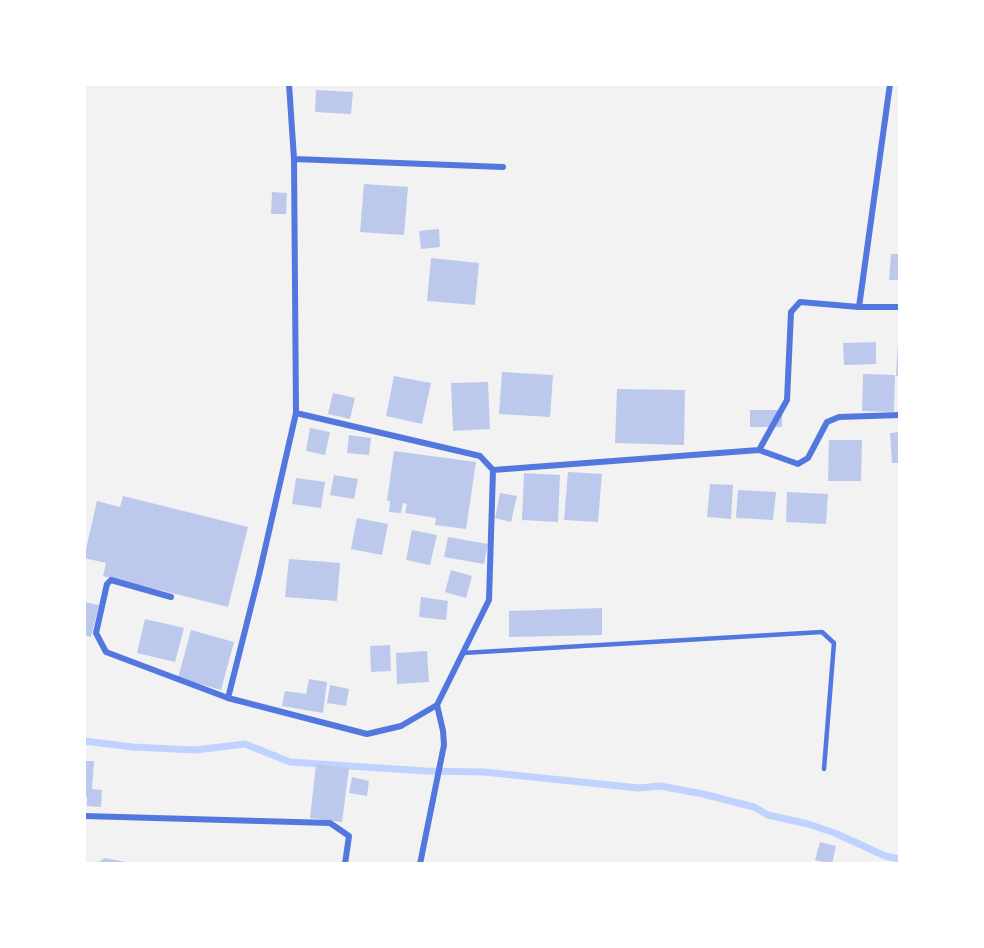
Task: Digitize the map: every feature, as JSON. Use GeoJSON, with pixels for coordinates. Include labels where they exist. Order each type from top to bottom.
{"type":"FeatureCollection","features":[{"type":"Feature","properties":{"kind":"street"},"geometry":{"type":"LineString","coordinates":[[228,698],[296,413],[294,159],[289,84]]}},
{"type":"Feature","properties":{"kind":"street"},"geometry":{"type":"LineString","coordinates":[[859,307],[890,84]]}},
{"type":"Feature","properties":{"kind":"street"},"geometry":{"type":"LineString","coordinates":[[294,159],[503,167]]}},
{"type":"Feature","properties":{"kind":"street"},"geometry":{"type":"LineString","coordinates":[[759,450],[787,400],[791,312],[800,302],[859,307],[900,307]]}},
{"type":"Feature","properties":{"kind":"street"},"geometry":{"type":"LineString","coordinates":[[171,597],[111,580],[107,584],[96,633],[106,652],[228,698],[366,734],[401,726],[437,705],[489,600],[493,470],[480,456],[296,413]]}},
{"type":"Feature","properties":{"kind":"street"},"geometry":{"type":"LineString","coordinates":[[493,470],[759,450],[798,464],[808,458],[827,422],[839,417],[900,416]]}},
{"type":"Feature","properties":{"kind":"street"},"geometry":{"type":"LineString","coordinates":[[420,864],[444,745],[437,705]]}},
{"type":"Feature","properties":{"kind":"street"},"geometry":{"type":"LineString","coordinates":[[84,816],[330,823],[350,836],[345,864]]}},
{"type":"Feature","properties":{"kind":"lane"},"geometry":{"type":"LineString","coordinates":[[463,653],[822,632],[834,643],[824,769]]}},
{"type":"Feature","properties":{"kind":"building"},"geometry":{"type":"Polygon","coordinates":[[[316,90],[353,92],[351,114],[315,112],[316,90]]]}},
{"type":"Feature","properties":{"kind":"building"},"geometry":{"type":"Polygon","coordinates":[[[364,184],[408,187],[404,235],[360,232],[364,184]]]}},
{"type":"Feature","properties":{"kind":"building"},"geometry":{"type":"Polygon","coordinates":[[[272,192],[287,193],[286,214],[271,214],[272,192]]]}},
{"type":"Feature","properties":{"kind":"building"},"geometry":{"type":"Polygon","coordinates":[[[439,229],[440,247],[421,249],[419,231],[439,229]]]}},
{"type":"Feature","properties":{"kind":"building"},"geometry":{"type":"Polygon","coordinates":[[[891,254],[900,254],[900,280],[889,280],[891,254]]]}},
{"type":"Feature","properties":{"kind":"building"},"geometry":{"type":"Polygon","coordinates":[[[431,258],[479,263],[475,305],[427,301],[431,258]]]}},
{"type":"Feature","properties":{"kind":"building"},"geometry":{"type":"Polygon","coordinates":[[[876,342],[876,364],[844,365],[843,343],[876,342]]]}},
{"type":"Feature","properties":{"kind":"building"},"geometry":{"type":"Polygon","coordinates":[[[898,343],[900,343],[900,376],[896,376],[898,343]]]}},
{"type":"Feature","properties":{"kind":"building"},"geometry":{"type":"Polygon","coordinates":[[[502,372],[553,375],[550,417],[499,414],[502,372]]]}},
{"type":"Feature","properties":{"kind":"building"},"geometry":{"type":"Polygon","coordinates":[[[863,374],[895,375],[894,412],[862,411],[863,374]]]}},
{"type":"Feature","properties":{"kind":"building"},"geometry":{"type":"Polygon","coordinates":[[[394,376],[431,383],[422,424],[386,416],[394,376]]]}},
{"type":"Feature","properties":{"kind":"building"},"geometry":{"type":"Polygon","coordinates":[[[488,382],[490,429],[453,431],[451,383],[488,382]]]}},
{"type":"Feature","properties":{"kind":"building"},"geometry":{"type":"Polygon","coordinates":[[[617,389],[685,390],[684,445],[615,443],[617,389]]]}},
{"type":"Feature","properties":{"kind":"building"},"geometry":{"type":"Polygon","coordinates":[[[333,393],[355,398],[350,419],[328,414],[333,393]]]}},
{"type":"Feature","properties":{"kind":"building"},"geometry":{"type":"Polygon","coordinates":[[[750,410],[782,410],[782,427],[750,427],[750,410]]]}},
{"type":"Feature","properties":{"kind":"building"},"geometry":{"type":"Polygon","coordinates":[[[310,428],[330,432],[325,455],[306,451],[310,428]]]}},
{"type":"Feature","properties":{"kind":"building"},"geometry":{"type":"Polygon","coordinates":[[[900,432],[900,463],[892,463],[890,433],[900,432]]]}},
{"type":"Feature","properties":{"kind":"building"},"geometry":{"type":"Polygon","coordinates":[[[349,435],[371,438],[369,455],[347,453],[349,435]]]}},
{"type":"Feature","properties":{"kind":"building"},"geometry":{"type":"Polygon","coordinates":[[[829,440],[862,440],[861,481],[828,481],[829,440]]]}},
{"type":"Feature","properties":{"kind":"building"},"geometry":{"type":"Polygon","coordinates":[[[394,451],[476,462],[466,529],[435,525],[436,518],[405,513],[407,504],[403,503],[401,513],[389,512],[390,501],[387,501],[394,451]]]}},
{"type":"Feature","properties":{"kind":"building"},"geometry":{"type":"Polygon","coordinates":[[[568,472],[602,474],[598,522],[564,520],[568,472]]]}},
{"type":"Feature","properties":{"kind":"building"},"geometry":{"type":"Polygon","coordinates":[[[524,473],[560,475],[558,522],[522,520],[524,473]]]}},
{"type":"Feature","properties":{"kind":"building"},"geometry":{"type":"Polygon","coordinates":[[[334,475],[358,479],[354,499],[330,495],[334,475]]]}},
{"type":"Feature","properties":{"kind":"building"},"geometry":{"type":"Polygon","coordinates":[[[296,478],[325,482],[321,508],[292,504],[296,478]]]}},
{"type":"Feature","properties":{"kind":"building"},"geometry":{"type":"Polygon","coordinates":[[[710,484],[733,485],[731,519],[707,517],[710,484]]]}},
{"type":"Feature","properties":{"kind":"building"},"geometry":{"type":"Polygon","coordinates":[[[738,490],[776,492],[773,520],[736,518],[738,490]]]}},
{"type":"Feature","properties":{"kind":"building"},"geometry":{"type":"Polygon","coordinates":[[[787,492],[828,494],[826,524],[786,522],[787,492]]]}},
{"type":"Feature","properties":{"kind":"building"},"geometry":{"type":"Polygon","coordinates":[[[500,493],[517,496],[511,522],[495,518],[500,493]]]}},
{"type":"Feature","properties":{"kind":"building"},"geometry":{"type":"Polygon","coordinates":[[[123,496],[248,527],[228,607],[103,576],[106,563],[84,558],[97,501],[120,507],[123,496]]]}},
{"type":"Feature","properties":{"kind":"building"},"geometry":{"type":"Polygon","coordinates":[[[357,518],[388,524],[382,555],[351,549],[357,518]]]}},
{"type":"Feature","properties":{"kind":"building"},"geometry":{"type":"Polygon","coordinates":[[[412,530],[437,535],[430,565],[406,560],[412,530]]]}},
{"type":"Feature","properties":{"kind":"building"},"geometry":{"type":"Polygon","coordinates":[[[448,537],[488,544],[484,564],[444,557],[448,537]]]}},
{"type":"Feature","properties":{"kind":"building"},"geometry":{"type":"Polygon","coordinates":[[[289,559],[340,563],[337,601],[285,597],[289,559]]]}},
{"type":"Feature","properties":{"kind":"building"},"geometry":{"type":"Polygon","coordinates":[[[451,570],[472,576],[466,598],[445,592],[451,570]]]}},
{"type":"Feature","properties":{"kind":"building"},"geometry":{"type":"Polygon","coordinates":[[[421,597],[448,601],[446,620],[419,617],[421,597]]]}},
{"type":"Feature","properties":{"kind":"building"},"geometry":{"type":"Polygon","coordinates":[[[84,602],[99,605],[91,637],[84,635],[84,602]]]}},
{"type":"Feature","properties":{"kind":"building"},"geometry":{"type":"Polygon","coordinates":[[[602,608],[602,635],[509,637],[509,611],[602,608]]]}},
{"type":"Feature","properties":{"kind":"building"},"geometry":{"type":"Polygon","coordinates":[[[145,619],[184,628],[175,662],[137,653],[145,619]]]}},
{"type":"Feature","properties":{"kind":"building"},"geometry":{"type":"Polygon","coordinates":[[[191,630],[234,642],[221,690],[178,678],[191,630]]]}},
{"type":"Feature","properties":{"kind":"building"},"geometry":{"type":"Polygon","coordinates":[[[390,645],[391,671],[371,672],[370,646],[390,645]]]}},
{"type":"Feature","properties":{"kind":"building"},"geometry":{"type":"Polygon","coordinates":[[[427,651],[429,682],[397,684],[396,653],[427,651]]]}},
{"type":"Feature","properties":{"kind":"building"},"geometry":{"type":"Polygon","coordinates":[[[309,679],[327,682],[323,713],[282,706],[285,691],[306,694],[309,679]]]}},
{"type":"Feature","properties":{"kind":"building"},"geometry":{"type":"Polygon","coordinates":[[[330,685],[349,689],[346,706],[327,703],[330,685]]]}},
{"type":"Feature","properties":{"kind":"building"},"geometry":{"type":"Polygon","coordinates":[[[84,761],[94,761],[92,789],[102,790],[101,807],[87,806],[87,797],[84,797],[84,761]]]}},
{"type":"Feature","properties":{"kind":"building"},"geometry":{"type":"Polygon","coordinates":[[[316,764],[349,768],[342,822],[310,818],[316,764]]]}},
{"type":"Feature","properties":{"kind":"building"},"geometry":{"type":"Polygon","coordinates":[[[352,777],[369,781],[367,796],[349,793],[352,777]]]}},
{"type":"Feature","properties":{"kind":"building"},"geometry":{"type":"Polygon","coordinates":[[[820,842],[836,846],[832,864],[815,860],[820,842]]]}},
{"type":"Feature","properties":{"kind":"building"},"geometry":{"type":"Polygon","coordinates":[[[105,858],[131,863],[131,864],[95,864],[105,858]]]}},
{"type":"Feature","properties":{"kind":"waterway"},"geometry":{"type":"LineString","coordinates":[[84,741],[133,747],[195,750],[245,744],[290,762],[425,771],[484,772],[639,788],[660,786],[754,807],[768,815],[808,824],[835,833],[885,856],[900,859]]}}]}
